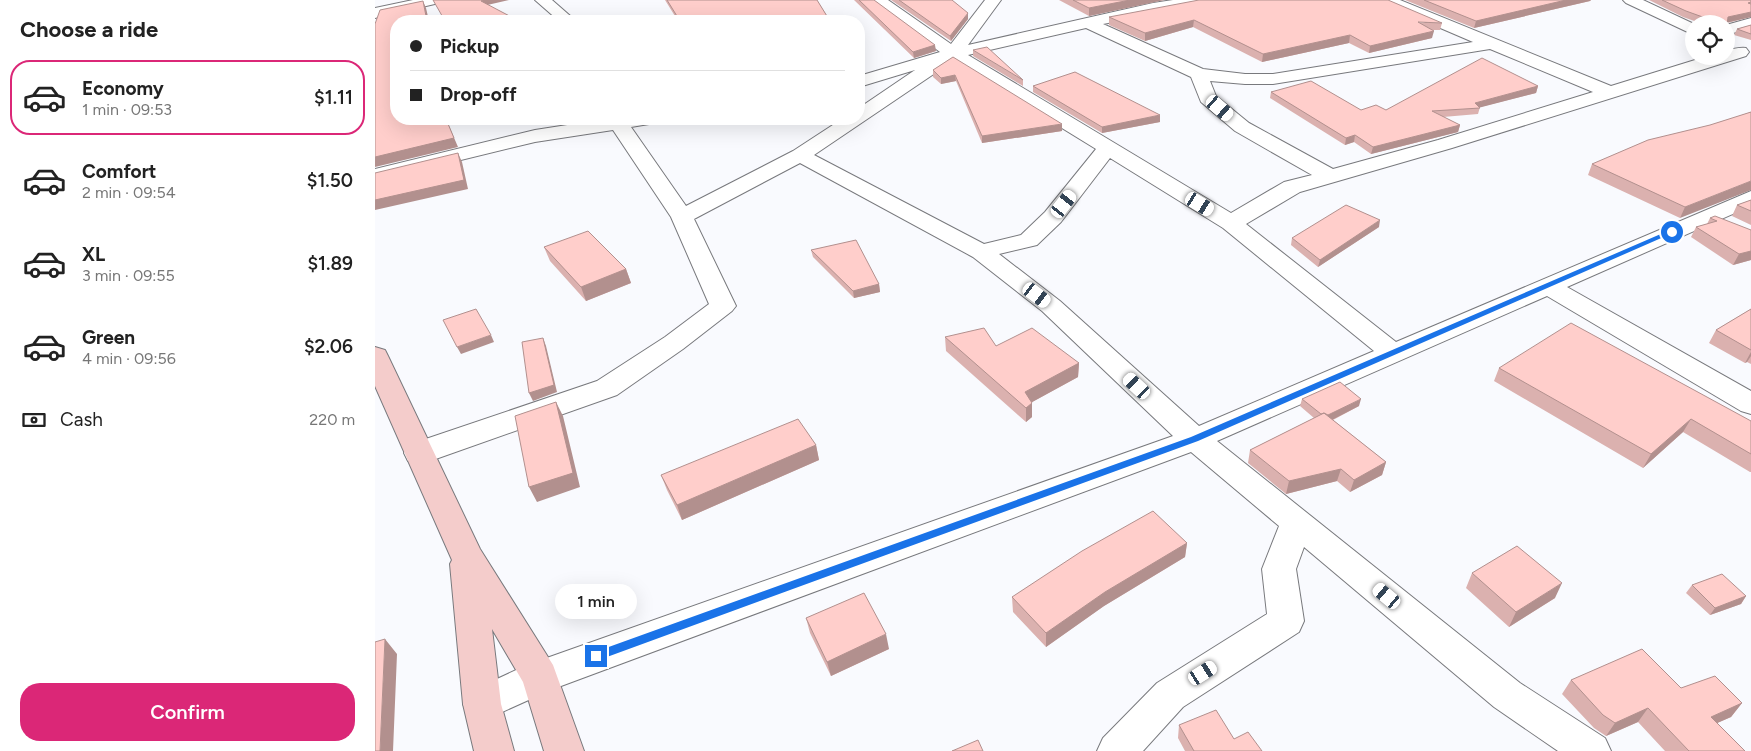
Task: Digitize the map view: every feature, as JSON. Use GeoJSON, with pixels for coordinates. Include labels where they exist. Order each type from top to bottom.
{"type":"FeatureCollection","features":[{"type":"Feature","properties":{"kind":"main road"},"geometry":{"type":"LineString","coordinates":[[375,356],[466,555],[540,677],[563,751]]}},
{"type":"Feature","properties":{"kind":"main road"},"geometry":{"type":"LineString","coordinates":[[466,555],[482,704],[494,751]]}},
{"type":"Feature","properties":{"kind":"street"},"geometry":{"type":"LineString","coordinates":[[375,13],[434,0]]}},
{"type":"Feature","properties":{"kind":"street"},"geometry":{"type":"LineString","coordinates":[[543,0],[561,15]]}},
{"type":"Feature","properties":{"kind":"street"},"geometry":{"type":"LineString","coordinates":[[879,0],[953,53],[1231,223],[1393,353]]}},
{"type":"Feature","properties":{"kind":"street"},"geometry":{"type":"LineString","coordinates":[[865,112],[953,53],[993,0]]}},
{"type":"Feature","properties":{"kind":"street"},"geometry":{"type":"LineString","coordinates":[[865,80],[953,53],[1200,0]]}},
{"type":"Feature","properties":{"kind":"street"},"geometry":{"type":"LineString","coordinates":[[1387,0],[1612,93]]}},
{"type":"Feature","properties":{"kind":"street"},"geometry":{"type":"LineString","coordinates":[[1631,0],[1685,26]]}},
{"type":"Feature","properties":{"kind":"street"},"geometry":{"type":"LineString","coordinates":[[1088,23],[1199,74],[1245,79],[1273,79],[1491,44]]}},
{"type":"Feature","properties":{"kind":"street"},"geometry":{"type":"LineString","coordinates":[[1735,27],[1751,23]]}},
{"type":"Feature","properties":{"kind":"street"},"geometry":{"type":"LineString","coordinates":[[1231,223],[1292,187],[1332,177],[1612,93],[1739,51]]}},
{"type":"Feature","properties":{"kind":"street"},"geometry":{"type":"LineString","coordinates":[[1199,74],[1208,98],[1243,127],[1332,177]]}},
{"type":"Feature","properties":{"kind":"street"},"geometry":{"type":"LineString","coordinates":[[375,175],[535,136],[594,125]]}},
{"type":"Feature","properties":{"kind":"street"},"geometry":{"type":"LineString","coordinates":[[419,453],[607,388],[674,343],[723,306],[682,218],[619,125]]}},
{"type":"Feature","properties":{"kind":"street"},"geometry":{"type":"LineString","coordinates":[[682,218],[800,155],[846,125]]}},
{"type":"Feature","properties":{"kind":"street"},"geometry":{"type":"LineString","coordinates":[[981,252],[1029,240],[1053,218],[1108,148]]}},
{"type":"Feature","properties":{"kind":"street"},"geometry":{"type":"LineString","coordinates":[[800,155],[981,252],[1051,306],[1195,439],[1507,695],[1591,751]]}},
{"type":"Feature","properties":{"kind":"street"},"geometry":{"type":"LineString","coordinates":[[482,704],[540,677],[1195,439],[1547,286],[1721,222],[1751,198]]}},
{"type":"Feature","properties":{"kind":"street"},"geometry":{"type":"LineString","coordinates":[[1547,286],[1751,404]]}},
{"type":"Feature","properties":{"kind":"street"},"geometry":{"type":"LineString","coordinates":[[1117,751],[1170,694],[1286,621],[1279,569],[1296,522]]}},
{"type":"Feature","properties":{"kind":"building"},"geometry":{"type":"Polygon","coordinates":[[[433,0],[483,0],[481,1],[508,15],[442,15],[433,0]]]}},
{"type":"Feature","properties":{"kind":"building"},"geometry":{"type":"Polygon","coordinates":[[[667,0],[817,0],[826,15],[676,15],[667,0]]]}},
{"type":"Feature","properties":{"kind":"building"},"geometry":{"type":"Polygon","coordinates":[[[859,0],[874,0],[935,45],[913,52],[859,0]]]}},
{"type":"Feature","properties":{"kind":"building"},"geometry":{"type":"Polygon","coordinates":[[[899,0],[952,0],[968,13],[950,36],[899,0]]]}},
{"type":"Feature","properties":{"kind":"building"},"geometry":{"type":"Polygon","coordinates":[[[1073,0],[1130,0],[1089,8],[1073,0]]]}},
{"type":"Feature","properties":{"kind":"building"},"geometry":{"type":"Polygon","coordinates":[[[1199,0],[1388,0],[1442,23],[1418,22],[1434,31],[1370,46],[1350,35],[1263,54],[1194,20],[1145,33],[1109,17],[1199,0]]]}},
{"type":"Feature","properties":{"kind":"building"},"geometry":{"type":"Polygon","coordinates":[[[1424,0],[1566,0],[1476,21],[1424,0]]]}},
{"type":"Feature","properties":{"kind":"building"},"geometry":{"type":"Polygon","coordinates":[[[1662,0],[1751,0],[1748,3],[1751,4],[1751,12],[1735,15],[1697,15],[1662,0]]]}},
{"type":"Feature","properties":{"kind":"building"},"geometry":{"type":"Polygon","coordinates":[[[423,1],[426,15],[390,15],[390,125],[449,125],[454,138],[375,157],[375,24],[380,10],[423,1]]]}},
{"type":"Feature","properties":{"kind":"building"},"geometry":{"type":"Polygon","coordinates":[[[1751,25],[1751,34],[1737,29],[1751,25]]]}},
{"type":"Feature","properties":{"kind":"building"},"geometry":{"type":"Polygon","coordinates":[[[987,47],[1023,80],[973,50],[987,47]]]}},
{"type":"Feature","properties":{"kind":"building"},"geometry":{"type":"Polygon","coordinates":[[[953,57],[1062,124],[982,136],[955,75],[941,78],[933,70],[953,57]]]}},
{"type":"Feature","properties":{"kind":"building"},"geometry":{"type":"Polygon","coordinates":[[[1482,58],[1538,86],[1475,103],[1480,108],[1432,111],[1460,125],[1373,147],[1355,135],[1346,138],[1271,92],[1311,81],[1361,110],[1376,105],[1386,110],[1482,58]]]}},
{"type":"Feature","properties":{"kind":"building"},"geometry":{"type":"Polygon","coordinates":[[[1075,72],[1160,115],[1102,127],[1033,86],[1075,72]]]}},
{"type":"Feature","properties":{"kind":"building"},"geometry":{"type":"Polygon","coordinates":[[[1751,112],[1751,181],[1685,207],[1592,164],[1648,140],[1710,125],[1751,112]]]}},
{"type":"Feature","properties":{"kind":"building"},"geometry":{"type":"Polygon","coordinates":[[[458,153],[464,180],[375,200],[375,173],[458,153]]]}},
{"type":"Feature","properties":{"kind":"building"},"geometry":{"type":"Polygon","coordinates":[[[1751,200],[1751,211],[1737,205],[1751,200]]]}},
{"type":"Feature","properties":{"kind":"building"},"geometry":{"type":"Polygon","coordinates":[[[1346,205],[1380,220],[1320,260],[1292,238],[1346,205]]]}},
{"type":"Feature","properties":{"kind":"building"},"geometry":{"type":"Polygon","coordinates":[[[1715,216],[1751,230],[1751,251],[1739,254],[1696,227],[1717,221],[1710,218],[1715,216]]]}},
{"type":"Feature","properties":{"kind":"building"},"geometry":{"type":"Polygon","coordinates":[[[588,231],[626,269],[581,287],[544,247],[588,231]]]}},
{"type":"Feature","properties":{"kind":"building"},"geometry":{"type":"Polygon","coordinates":[[[856,240],[879,284],[853,291],[811,250],[856,240]]]}},
{"type":"Feature","properties":{"kind":"building"},"geometry":{"type":"Polygon","coordinates":[[[476,309],[491,335],[457,347],[443,320],[476,309]]]}},
{"type":"Feature","properties":{"kind":"building"},"geometry":{"type":"Polygon","coordinates":[[[1751,309],[1751,350],[1716,330],[1751,309]]]}},
{"type":"Feature","properties":{"kind":"building"},"geometry":{"type":"Polygon","coordinates":[[[1571,323],[1751,421],[1751,454],[1691,419],[1651,454],[1499,368],[1571,323]]]}},
{"type":"Feature","properties":{"kind":"building"},"geometry":{"type":"Polygon","coordinates":[[[984,328],[996,346],[1032,328],[1079,363],[1025,392],[1032,403],[1026,408],[945,337],[984,328]]]}},
{"type":"Feature","properties":{"kind":"building"},"geometry":{"type":"Polygon","coordinates":[[[543,338],[554,385],[529,393],[522,342],[543,338]]]}},
{"type":"Feature","properties":{"kind":"building"},"geometry":{"type":"Polygon","coordinates":[[[1340,382],[1361,399],[1328,415],[1321,414],[1302,399],[1340,382]]]}},
{"type":"Feature","properties":{"kind":"building"},"geometry":{"type":"Polygon","coordinates":[[[556,402],[573,473],[529,487],[515,416],[556,402]]]}},
{"type":"Feature","properties":{"kind":"building"},"geometry":{"type":"Polygon","coordinates":[[[1324,413],[1386,462],[1354,480],[1341,469],[1289,481],[1250,450],[1324,413]]]}},
{"type":"Feature","properties":{"kind":"building"},"geometry":{"type":"Polygon","coordinates":[[[798,419],[816,445],[677,505],[661,475],[798,419]]]}},
{"type":"Feature","properties":{"kind":"building"},"geometry":{"type":"Polygon","coordinates":[[[1153,511],[1187,543],[1105,592],[1046,633],[1012,597],[1082,551],[1153,511]]]}},
{"type":"Feature","properties":{"kind":"building"},"geometry":{"type":"Polygon","coordinates":[[[1517,546],[1562,583],[1516,612],[1472,573],[1517,546]]]}},
{"type":"Feature","properties":{"kind":"building"},"geometry":{"type":"Polygon","coordinates":[[[1722,574],[1746,596],[1715,608],[1692,585],[1722,574]]]}},
{"type":"Feature","properties":{"kind":"building"},"geometry":{"type":"Polygon","coordinates":[[[864,593],[886,634],[827,662],[806,618],[864,593]]]}},
{"type":"Feature","properties":{"kind":"building"},"geometry":{"type":"Polygon","coordinates":[[[385,639],[380,751],[375,751],[375,642],[385,639]]]}},
{"type":"Feature","properties":{"kind":"building"},"geometry":{"type":"Polygon","coordinates":[[[1642,649],[1681,688],[1715,676],[1742,703],[1711,717],[1745,751],[1689,751],[1648,708],[1615,723],[1603,715],[1571,680],[1642,649]]]}},
{"type":"Feature","properties":{"kind":"building"},"geometry":{"type":"Polygon","coordinates":[[[1216,710],[1234,739],[1248,732],[1262,751],[1194,751],[1179,725],[1216,710]]]}},
{"type":"Feature","properties":{"kind":"building"},"geometry":{"type":"Polygon","coordinates":[[[978,740],[983,751],[952,751],[978,740]]]}},
{"type":"Feature","properties":{"kind":"route"},"geometry":{"type":"LineString","coordinates":[[596,656],[1195,439],[1672,232]]}}]}
